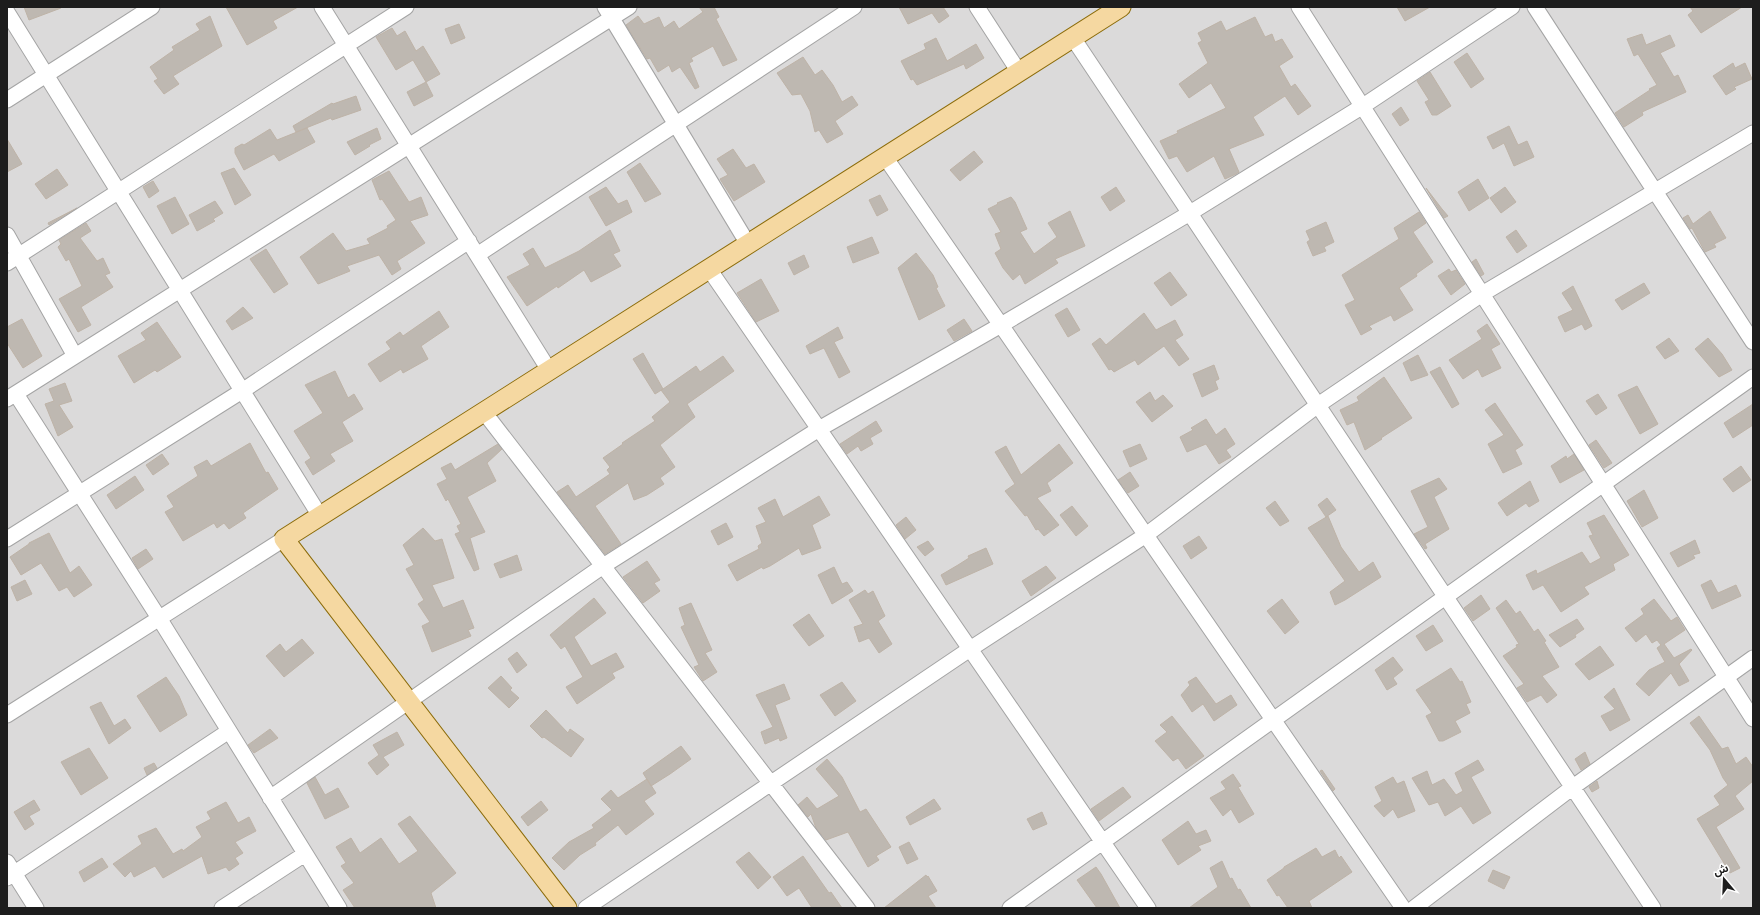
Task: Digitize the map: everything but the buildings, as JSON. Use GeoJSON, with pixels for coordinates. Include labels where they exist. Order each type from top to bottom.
{"type":"FeatureCollection","features":[{"type":"Feature","properties":{"kind":"main road"},"geometry":{"type":"LineString","coordinates":[[567,908],[284,539],[1121,7]]}},
{"type":"Feature","properties":{"kind":"street"},"geometry":{"type":"LineString","coordinates":[[7,100],[152,7]]}},
{"type":"Feature","properties":{"kind":"street"},"geometry":{"type":"LineString","coordinates":[[322,7],[549,370]]}},
{"type":"Feature","properties":{"kind":"street"},"geometry":{"type":"LineString","coordinates":[[13,260],[406,7]]}},
{"type":"Feature","properties":{"kind":"street"},"geometry":{"type":"LineString","coordinates":[[339,908],[159,618],[80,494],[11,397],[409,146],[608,13],[629,7]]}},
{"type":"Feature","properties":{"kind":"street"},"geometry":{"type":"LineString","coordinates":[[477,255],[854,7]]}},
{"type":"Feature","properties":{"kind":"street"},"geometry":{"type":"LineString","coordinates":[[976,7],[1019,72]]}},
{"type":"Feature","properties":{"kind":"street"},"geometry":{"type":"LineString","coordinates":[[1299,7],[1753,719]]}},
{"type":"Feature","properties":{"kind":"street"},"geometry":{"type":"LineString","coordinates":[[270,798],[603,566],[819,429],[1001,325],[1190,213],[1362,106],[1512,7]]}},
{"type":"Feature","properties":{"kind":"street"},"geometry":{"type":"LineString","coordinates":[[1535,7],[1753,342]]}},
{"type":"Feature","properties":{"kind":"street"},"geometry":{"type":"LineString","coordinates":[[7,12],[320,516]]}},
{"type":"Feature","properties":{"kind":"street"},"geometry":{"type":"LineString","coordinates":[[608,13],[748,244]]}},
{"type":"Feature","properties":{"kind":"street"},"geometry":{"type":"LineString","coordinates":[[1073,38],[1653,908]]}},
{"type":"Feature","properties":{"kind":"street"},"geometry":{"type":"LineString","coordinates":[[586,908],[970,649],[1146,535],[1318,405],[1482,294],[1753,133]]}},
{"type":"Feature","properties":{"kind":"street"},"geometry":{"type":"LineString","coordinates":[[885,157],[1403,908]]}},
{"type":"Feature","properties":{"kind":"street"},"geometry":{"type":"LineString","coordinates":[[7,235],[13,260],[75,356]]}},
{"type":"Feature","properties":{"kind":"street"},"geometry":{"type":"LineString","coordinates":[[7,539],[242,391],[469,242]]}},
{"type":"Feature","properties":{"kind":"street"},"geometry":{"type":"LineString","coordinates":[[710,269],[1148,908]]}},
{"type":"Feature","properties":{"kind":"street"},"geometry":{"type":"LineString","coordinates":[[1010,908],[1753,377]]}},
{"type":"Feature","properties":{"kind":"street"},"geometry":{"type":"LineString","coordinates":[[484,412],[867,908]]}},
{"type":"Feature","properties":{"kind":"street"},"geometry":{"type":"LineString","coordinates":[[7,715],[284,539]]}},
{"type":"Feature","properties":{"kind":"street"},"geometry":{"type":"LineString","coordinates":[[1414,908],[1572,787],[1753,658]]}},
{"type":"Feature","properties":{"kind":"street"},"geometry":{"type":"LineString","coordinates":[[36,908],[9,871],[229,731]]}},
{"type":"Feature","properties":{"kind":"street"},"geometry":{"type":"LineString","coordinates":[[222,908],[305,854]]}},
{"type":"Feature","properties":{"kind":"shaded area"},"geometry":{"type":"Polygon","coordinates":[[[7,7],[1753,7],[1753,908],[7,908],[7,7]]]}}]}
